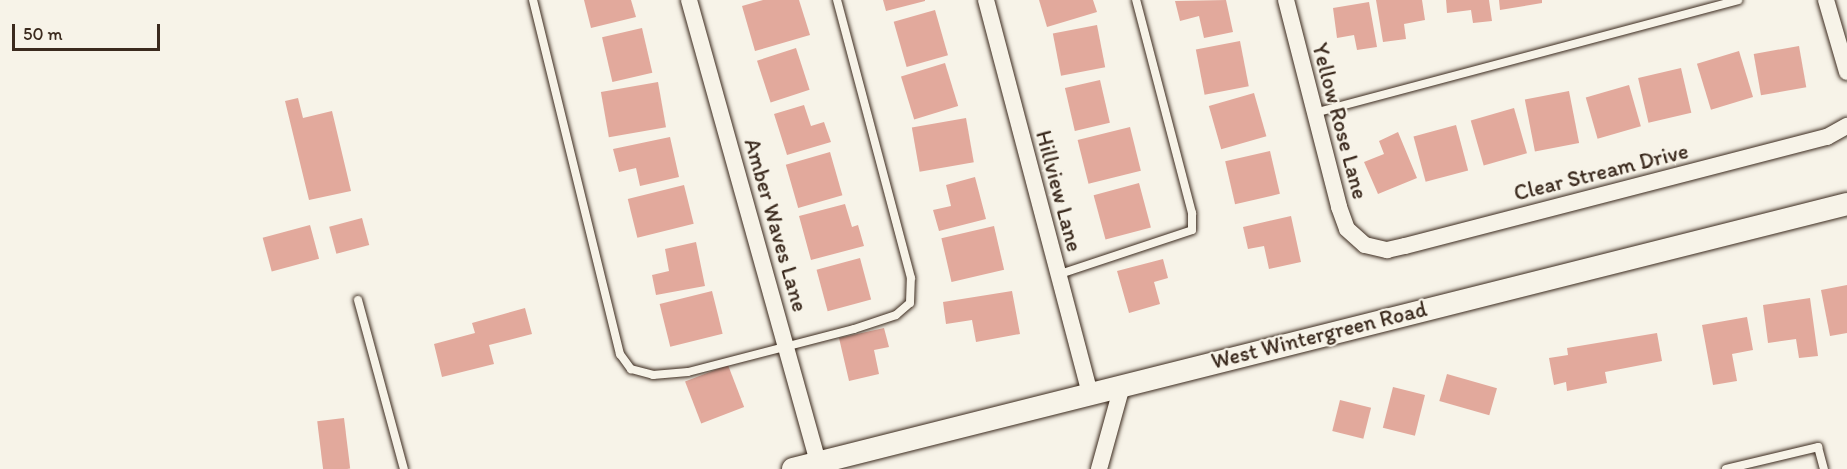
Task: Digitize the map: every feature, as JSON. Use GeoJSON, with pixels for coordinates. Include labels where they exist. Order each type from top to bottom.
{"type":"FeatureCollection","features":[{"type":"Feature","properties":{"kind":"main road","name":"West Wintergreen Road"},"geometry":{"type":"LineString","coordinates":[[792,469],[1847,204]]}},
{"type":"Feature","properties":{"kind":"street","name":"Amber Waves Lane"},"geometry":{"type":"LineString","coordinates":[[689,0],[818,462]]}},
{"type":"Feature","properties":{"kind":"street","name":"Hillview Lane"},"geometry":{"type":"LineString","coordinates":[[986,0],[1090,393]]}},
{"type":"Feature","properties":{"kind":"street","name":"Yellow Rose Lane"},"geometry":{"type":"LineString","coordinates":[[1286,0],[1314,114],[1347,230],[1365,245]]}},
{"type":"Feature","properties":{"kind":"street"},"geometry":{"type":"LineString","coordinates":[[1826,0],[1847,72]]}},
{"type":"Feature","properties":{"kind":"street","name":"Clear Stream Drive"},"geometry":{"type":"LineString","coordinates":[[1365,245],[1387,250],[1405,246],[1827,137],[1847,126]]}},
{"type":"Feature","properties":{"kind":"street"},"geometry":{"type":"LineString","coordinates":[[1099,469],[1122,386]]}},
{"type":"Feature","properties":{"kind":"lane"},"geometry":{"type":"LineString","coordinates":[[533,0],[607,309],[620,354],[630,369],[653,375],[688,372],[786,343],[896,315],[910,303],[913,294],[837,0]]}},
{"type":"Feature","properties":{"kind":"lane"},"geometry":{"type":"LineString","coordinates":[[1057,275],[1192,230],[1192,213],[1136,0]]}},
{"type":"Feature","properties":{"kind":"lane"},"geometry":{"type":"LineString","coordinates":[[1314,114],[1738,0]]}},
{"type":"Feature","properties":{"kind":"lane"},"geometry":{"type":"LineString","coordinates":[[358,300],[404,469]]}},
{"type":"Feature","properties":{"kind":"lane"},"geometry":{"type":"LineString","coordinates":[[1726,469],[1818,447],[1824,469]]}},
{"type":"Feature","properties":{"kind":"building"},"geometry":{"type":"Polygon","coordinates":[[[584,0],[631,0],[636,17],[591,28],[584,0]]]}},
{"type":"Feature","properties":{"kind":"building"},"geometry":{"type":"Polygon","coordinates":[[[763,0],[799,0],[810,35],[755,51],[742,6],[763,0]]]}},
{"type":"Feature","properties":{"kind":"building"},"geometry":{"type":"Polygon","coordinates":[[[883,0],[925,0],[925,1],[886,11],[883,0]]]}},
{"type":"Feature","properties":{"kind":"building"},"geometry":{"type":"Polygon","coordinates":[[[1039,0],[1093,0],[1097,12],[1047,27],[1039,0]]]}},
{"type":"Feature","properties":{"kind":"building"},"geometry":{"type":"Polygon","coordinates":[[[1226,0],[1233,32],[1204,38],[1199,16],[1180,21],[1175,1],[1226,0]]]}},
{"type":"Feature","properties":{"kind":"building"},"geometry":{"type":"Polygon","coordinates":[[[1376,0],[1422,0],[1425,20],[1404,24],[1406,39],[1383,42],[1376,0]]]}},
{"type":"Feature","properties":{"kind":"building"},"geometry":{"type":"Polygon","coordinates":[[[1446,0],[1489,0],[1492,21],[1473,23],[1471,10],[1447,13],[1446,0]]]}},
{"type":"Feature","properties":{"kind":"building"},"geometry":{"type":"Polygon","coordinates":[[[1499,0],[1542,0],[1542,3],[1500,10],[1499,0]]]}},
{"type":"Feature","properties":{"kind":"building"},"geometry":{"type":"Polygon","coordinates":[[[1369,2],[1377,47],[1357,50],[1354,35],[1337,38],[1333,8],[1369,2]]]}},
{"type":"Feature","properties":{"kind":"building"},"geometry":{"type":"Polygon","coordinates":[[[935,10],[948,55],[907,67],[894,22],[935,10]]]}},
{"type":"Feature","properties":{"kind":"building"},"geometry":{"type":"Polygon","coordinates":[[[1097,25],[1105,67],[1061,76],[1053,34],[1097,25]]]}},
{"type":"Feature","properties":{"kind":"building"},"geometry":{"type":"Polygon","coordinates":[[[642,28],[652,73],[612,82],[602,37],[642,28]]]}},
{"type":"Feature","properties":{"kind":"building"},"geometry":{"type":"Polygon","coordinates":[[[1240,41],[1249,86],[1205,95],[1196,50],[1240,41]]]}},
{"type":"Feature","properties":{"kind":"building"},"geometry":{"type":"Polygon","coordinates":[[[1799,46],[1806,87],[1761,95],[1754,54],[1799,46]]]}},
{"type":"Feature","properties":{"kind":"building"},"geometry":{"type":"Polygon","coordinates":[[[796,48],[810,90],[771,103],[757,61],[796,48]]]}},
{"type":"Feature","properties":{"kind":"building"},"geometry":{"type":"Polygon","coordinates":[[[1739,51],[1753,97],[1711,110],[1697,64],[1739,51]]]}},
{"type":"Feature","properties":{"kind":"building"},"geometry":{"type":"Polygon","coordinates":[[[945,63],[958,106],[914,119],[901,76],[945,63]]]}},
{"type":"Feature","properties":{"kind":"building"},"geometry":{"type":"Polygon","coordinates":[[[1681,68],[1691,113],[1648,123],[1638,78],[1681,68]]]}},
{"type":"Feature","properties":{"kind":"building"},"geometry":{"type":"Polygon","coordinates":[[[1100,80],[1110,123],[1075,131],[1065,88],[1100,80]]]}},
{"type":"Feature","properties":{"kind":"building"},"geometry":{"type":"Polygon","coordinates":[[[658,82],[666,127],[609,137],[601,92],[658,82]]]}},
{"type":"Feature","properties":{"kind":"building"},"geometry":{"type":"Polygon","coordinates":[[[1629,85],[1641,126],[1598,139],[1586,97],[1629,85]]]}},
{"type":"Feature","properties":{"kind":"building"},"geometry":{"type":"Polygon","coordinates":[[[1569,91],[1579,143],[1535,152],[1525,100],[1569,91]]]}},
{"type":"Feature","properties":{"kind":"building"},"geometry":{"type":"Polygon","coordinates":[[[1254,93],[1266,136],[1221,149],[1209,106],[1254,93]]]}},
{"type":"Feature","properties":{"kind":"building"},"geometry":{"type":"Polygon","coordinates":[[[298,98],[303,118],[332,111],[351,191],[309,200],[285,101],[298,98]]]}},
{"type":"Feature","properties":{"kind":"building"},"geometry":{"type":"Polygon","coordinates":[[[804,105],[811,126],[824,122],[831,142],[787,155],[774,114],[804,105]]]}},
{"type":"Feature","properties":{"kind":"building"},"geometry":{"type":"Polygon","coordinates":[[[1514,108],[1527,153],[1484,166],[1471,120],[1514,108]]]}},
{"type":"Feature","properties":{"kind":"building"},"geometry":{"type":"Polygon","coordinates":[[[966,118],[974,162],[920,172],[912,128],[966,118]]]}},
{"type":"Feature","properties":{"kind":"building"},"geometry":{"type":"Polygon","coordinates":[[[1456,125],[1468,170],[1426,182],[1413,136],[1456,125]]]}},
{"type":"Feature","properties":{"kind":"building"},"geometry":{"type":"Polygon","coordinates":[[[1130,127],[1141,171],[1088,184],[1078,140],[1130,127]]]}},
{"type":"Feature","properties":{"kind":"building"},"geometry":{"type":"Polygon","coordinates":[[[1398,132],[1417,178],[1378,194],[1364,162],[1384,154],[1379,141],[1398,132]]]}},
{"type":"Feature","properties":{"kind":"building"},"geometry":{"type":"Polygon","coordinates":[[[670,137],[679,177],[640,186],[636,168],[619,172],[613,149],[670,137]]]}},
{"type":"Feature","properties":{"kind":"building"},"geometry":{"type":"Polygon","coordinates":[[[1270,151],[1280,194],[1235,204],[1225,161],[1270,151]]]}},
{"type":"Feature","properties":{"kind":"building"},"geometry":{"type":"Polygon","coordinates":[[[830,152],[842,195],[798,208],[786,165],[830,152]]]}},
{"type":"Feature","properties":{"kind":"building"},"geometry":{"type":"Polygon","coordinates":[[[975,177],[986,219],[939,231],[933,210],[951,206],[946,185],[975,177]]]}},
{"type":"Feature","properties":{"kind":"building"},"geometry":{"type":"Polygon","coordinates":[[[1139,183],[1151,227],[1106,240],[1094,195],[1139,183]]]}},
{"type":"Feature","properties":{"kind":"building"},"geometry":{"type":"Polygon","coordinates":[[[684,185],[694,224],[637,238],[628,199],[684,185]]]}},
{"type":"Feature","properties":{"kind":"building"},"geometry":{"type":"Polygon","coordinates":[[[845,204],[852,227],[858,225],[864,246],[811,260],[799,216],[845,204]]]}},
{"type":"Feature","properties":{"kind":"building"},"geometry":{"type":"Polygon","coordinates":[[[1291,216],[1301,262],[1269,269],[1264,246],[1248,249],[1243,227],[1291,216]]]}},
{"type":"Feature","properties":{"kind":"building"},"geometry":{"type":"Polygon","coordinates":[[[362,218],[369,245],[336,254],[329,227],[362,218]]]}},
{"type":"Feature","properties":{"kind":"building"},"geometry":{"type":"Polygon","coordinates":[[[310,225],[319,259],[272,271],[263,238],[310,225]]]}},
{"type":"Feature","properties":{"kind":"building"},"geometry":{"type":"Polygon","coordinates":[[[994,226],[1004,270],[952,282],[941,238],[994,226]]]}},
{"type":"Feature","properties":{"kind":"building"},"geometry":{"type":"Polygon","coordinates":[[[696,242],[705,286],[656,295],[652,275],[669,271],[665,249],[696,242]]]}},
{"type":"Feature","properties":{"kind":"building"},"geometry":{"type":"Polygon","coordinates":[[[860,258],[871,300],[828,311],[817,270],[860,258]]]}},
{"type":"Feature","properties":{"kind":"building"},"geometry":{"type":"Polygon","coordinates":[[[1163,259],[1168,278],[1154,282],[1160,304],[1129,313],[1117,271],[1163,259]]]}},
{"type":"Feature","properties":{"kind":"building"},"geometry":{"type":"Polygon","coordinates":[[[1847,285],[1847,333],[1830,336],[1821,290],[1847,285]]]}},
{"type":"Feature","properties":{"kind":"building"},"geometry":{"type":"Polygon","coordinates":[[[712,291],[723,334],[670,347],[660,304],[712,291]]]}},
{"type":"Feature","properties":{"kind":"building"},"geometry":{"type":"Polygon","coordinates":[[[1012,291],[1020,334],[976,342],[972,320],[946,324],[943,302],[1012,291]]]}},
{"type":"Feature","properties":{"kind":"building"},"geometry":{"type":"Polygon","coordinates":[[[1810,298],[1818,356],[1799,358],[1796,339],[1768,343],[1763,305],[1810,298]]]}},
{"type":"Feature","properties":{"kind":"building"},"geometry":{"type":"Polygon","coordinates":[[[525,308],[532,334],[489,345],[494,364],[442,377],[434,344],[475,333],[472,323],[525,308]]]}},
{"type":"Feature","properties":{"kind":"building"},"geometry":{"type":"Polygon","coordinates":[[[1747,317],[1753,350],[1732,354],[1737,381],[1713,385],[1702,325],[1747,317]]]}},
{"type":"Feature","properties":{"kind":"building"},"geometry":{"type":"Polygon","coordinates":[[[884,328],[889,347],[874,350],[879,374],[849,381],[839,338],[884,328]]]}},
{"type":"Feature","properties":{"kind":"building"},"geometry":{"type":"Polygon","coordinates":[[[1657,333],[1662,361],[1605,372],[1607,383],[1567,391],[1566,382],[1554,385],[1549,358],[1568,355],[1567,348],[1657,333]]]}},
{"type":"Feature","properties":{"kind":"building"},"geometry":{"type":"Polygon","coordinates":[[[728,365],[744,407],[701,423],[685,381],[728,365]]]}},
{"type":"Feature","properties":{"kind":"building"},"geometry":{"type":"Polygon","coordinates":[[[1447,374],[1497,388],[1489,415],[1439,401],[1447,374]]]}},
{"type":"Feature","properties":{"kind":"building"},"geometry":{"type":"Polygon","coordinates":[[[1393,387],[1425,395],[1415,436],[1383,428],[1393,387]]]}},
{"type":"Feature","properties":{"kind":"building"},"geometry":{"type":"Polygon","coordinates":[[[1340,400],[1371,408],[1363,439],[1332,431],[1340,400]]]}},
{"type":"Feature","properties":{"kind":"building"},"geometry":{"type":"Polygon","coordinates":[[[344,418],[350,469],[323,469],[317,421],[344,418]]]}}]}
